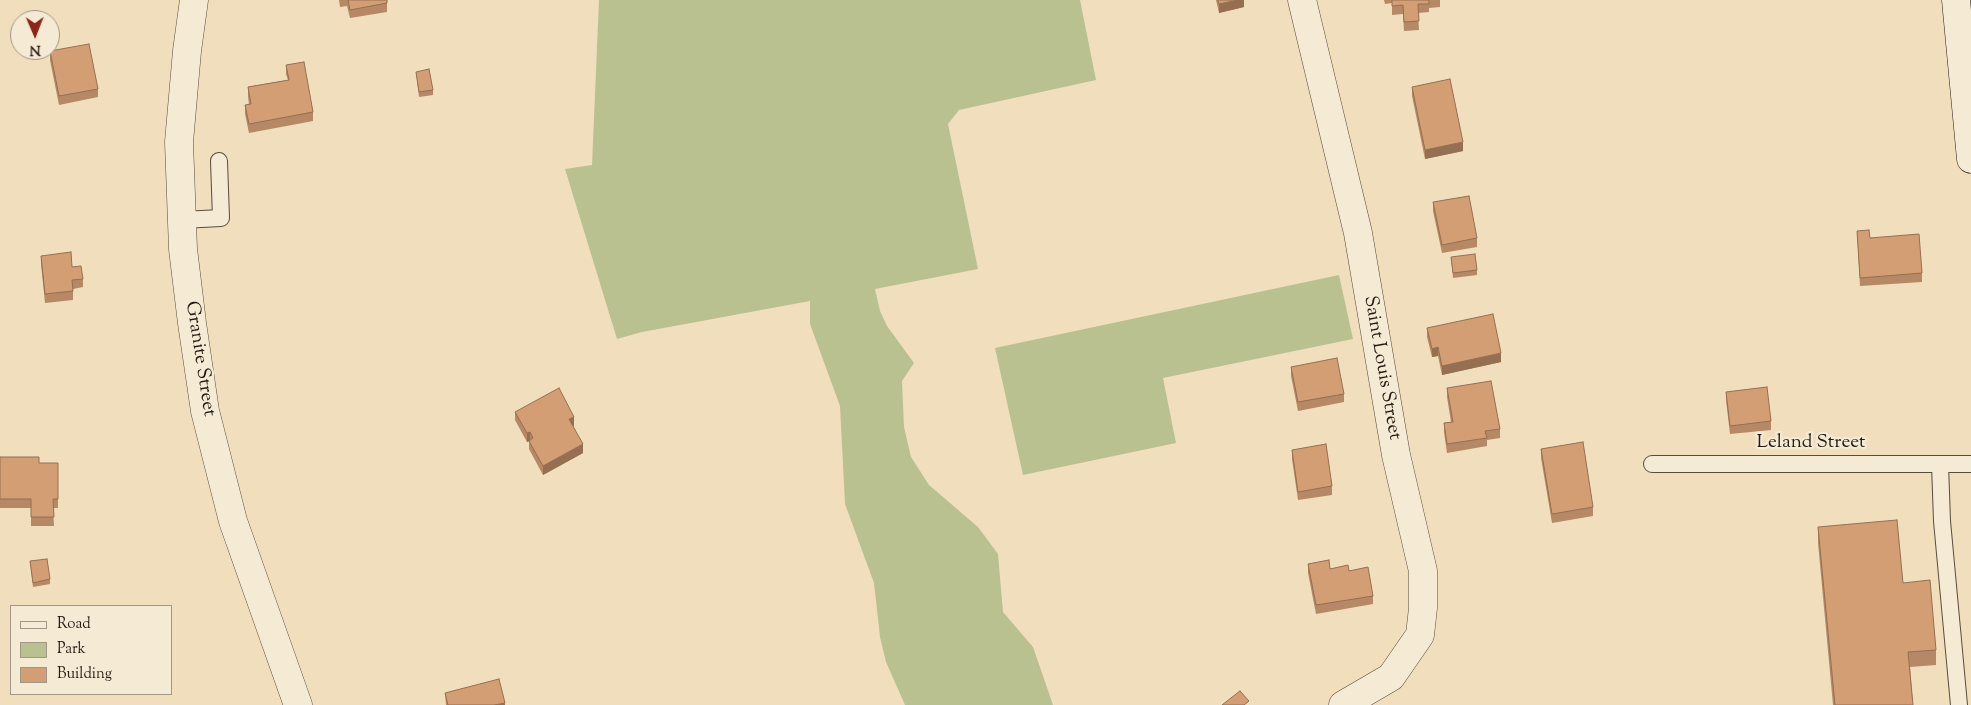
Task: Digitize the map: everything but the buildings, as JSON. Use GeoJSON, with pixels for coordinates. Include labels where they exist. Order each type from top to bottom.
{"type":"FeatureCollection","features":[{"type":"Feature","properties":{"kind":"street","name":"Granite Street"},"geometry":{"type":"LineString","coordinates":[[194,0],[187,51],[179,142],[184,258],[206,411],[233,521],[298,705]]}},
{"type":"Feature","properties":{"kind":"street","name":"Saint Louis Street"},"geometry":{"type":"LineString","coordinates":[[1302,0],[1358,233],[1396,456],[1423,571],[1423,608],[1420,635],[1391,677],[1343,705]]}},
{"type":"Feature","properties":{"kind":"street"},"geometry":{"type":"LineString","coordinates":[[1956,0],[1971,159]]}},
{"type":"Feature","properties":{"kind":"lane"},"geometry":{"type":"LineString","coordinates":[[182,220],[222,218],[220,161]]}},
{"type":"Feature","properties":{"kind":"lane","name":"Leland Street"},"geometry":{"type":"LineString","coordinates":[[1652,464],[1971,464]]}},
{"type":"Feature","properties":{"kind":"lane"},"geometry":{"type":"LineString","coordinates":[[1940,464],[1942,521],[1959,705]]}},
{"type":"Feature","properties":{"kind":"green space"},"geometry":{"type":"Polygon","coordinates":[[[599,0],[1080,0],[1096,80],[959,110],[948,124],[978,269],[875,289],[880,311],[887,326],[914,363],[902,381],[904,427],[911,457],[929,485],[978,527],[998,554],[1003,612],[1033,647],[1053,705],[905,705],[886,662],[880,637],[874,583],[845,504],[840,406],[810,324],[810,301],[642,332],[617,339],[565,169],[592,165],[599,0]]]}},
{"type":"Feature","properties":{"kind":"green space"},"geometry":{"type":"Polygon","coordinates":[[[1339,275],[1353,339],[1163,378],[1176,443],[1023,475],[995,348],[1339,275]]]}}]}
